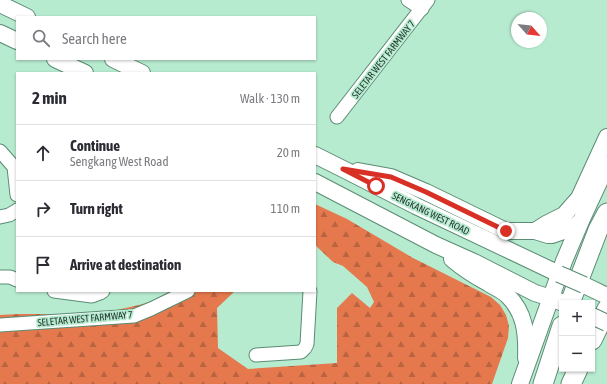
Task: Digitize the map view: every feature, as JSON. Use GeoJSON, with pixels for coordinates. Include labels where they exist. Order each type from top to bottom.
{"type":"FeatureCollection","features":[{"type":"Feature","properties":{"kind":"highway"},"geometry":{"type":"LineString","coordinates":[[571,300],[598,230],[607,213]]}},
{"type":"Feature","properties":{"kind":"highway"},"geometry":{"type":"LineString","coordinates":[[594,336],[607,309]]}},
{"type":"Feature","properties":{"kind":"highway"},"geometry":{"type":"LineString","coordinates":[[543,384],[559,335]]}},
{"type":"Feature","properties":{"kind":"highway"},"geometry":{"type":"LineString","coordinates":[[571,384],[577,372]]}},
{"type":"Feature","properties":{"kind":"main road"},"geometry":{"type":"LineString","coordinates":[[0,4],[24,16]]}},
{"type":"Feature","properties":{"kind":"main road"},"geometry":{"type":"LineString","coordinates":[[0,33],[16,41]]}},
{"type":"Feature","properties":{"kind":"main road"},"geometry":{"type":"LineString","coordinates":[[57,60],[83,72]]}},
{"type":"Feature","properties":{"kind":"main road"},"geometry":{"type":"LineString","coordinates":[[115,60],[140,72]]}},
{"type":"Feature","properties":{"kind":"main road"},"geometry":{"type":"LineString","coordinates":[[536,231],[564,215],[579,198],[607,137]]}},
{"type":"Feature","properties":{"kind":"main road","name":"SENGKANG WEST ROAD"},"geometry":{"type":"LineString","coordinates":[[316,156],[416,206],[607,296]]}},
{"type":"Feature","properties":{"kind":"main road"},"geometry":{"type":"LineString","coordinates":[[522,378],[557,300],[553,271],[581,221],[607,165]]}},
{"type":"Feature","properties":{"kind":"main road"},"geometry":{"type":"LineString","coordinates":[[343,169],[391,177],[426,192],[506,231],[536,231],[552,235],[572,228],[581,221]]}},
{"type":"Feature","properties":{"kind":"main road"},"geometry":{"type":"LineString","coordinates":[[316,183],[436,245],[474,262],[535,293],[557,300]]}},
{"type":"Feature","properties":{"kind":"main road"},"geometry":{"type":"LineString","coordinates":[[436,245],[464,268],[506,294],[518,309],[523,319],[526,348],[522,378]]}},
{"type":"Feature","properties":{"kind":"main road"},"geometry":{"type":"LineString","coordinates":[[595,317],[607,323]]}},
{"type":"Feature","properties":{"kind":"street"},"geometry":{"type":"LineString","coordinates":[[408,0],[425,4]]}},
{"type":"Feature","properties":{"kind":"street","name":"SELETAR WEST FARMWAY 7"},"geometry":{"type":"LineString","coordinates":[[337,117],[425,4]]}},
{"type":"Feature","properties":{"kind":"street"},"geometry":{"type":"LineString","coordinates":[[0,151],[14,167],[16,186]]}},
{"type":"Feature","properties":{"kind":"street"},"geometry":{"type":"LineString","coordinates":[[0,217],[9,215],[16,211]]}},
{"type":"Feature","properties":{"kind":"street"},"geometry":{"type":"LineString","coordinates":[[0,277],[10,277],[16,280]]}},
{"type":"Feature","properties":{"kind":"street"},"geometry":{"type":"LineString","coordinates":[[62,292],[92,296],[102,292]]}},
{"type":"Feature","properties":{"kind":"street","name":"SELETAR WEST FARMWAY 7"},"geometry":{"type":"LineString","coordinates":[[0,325],[134,316],[186,292]]}},
{"type":"Feature","properties":{"kind":"street"},"geometry":{"type":"LineString","coordinates":[[256,355],[301,352],[305,348],[308,344],[310,292]]}},
{"type":"Feature","properties":{"kind":"green space"},"geometry":{"type":"Polygon","coordinates":[[[316,204],[347,219],[413,258],[491,297],[500,305],[506,315],[509,326],[508,338],[492,384],[0,384],[0,315],[95,314],[153,301],[168,292],[234,292],[217,308],[218,348],[248,369],[337,363],[337,308],[352,293],[370,308],[374,302],[367,287],[343,266],[333,262],[316,246],[316,204]]]}},
{"type":"Feature","properties":{"kind":"route"},"geometry":{"type":"LineString","coordinates":[[376,186],[343,169],[391,177],[426,192],[506,231]]}}]}
